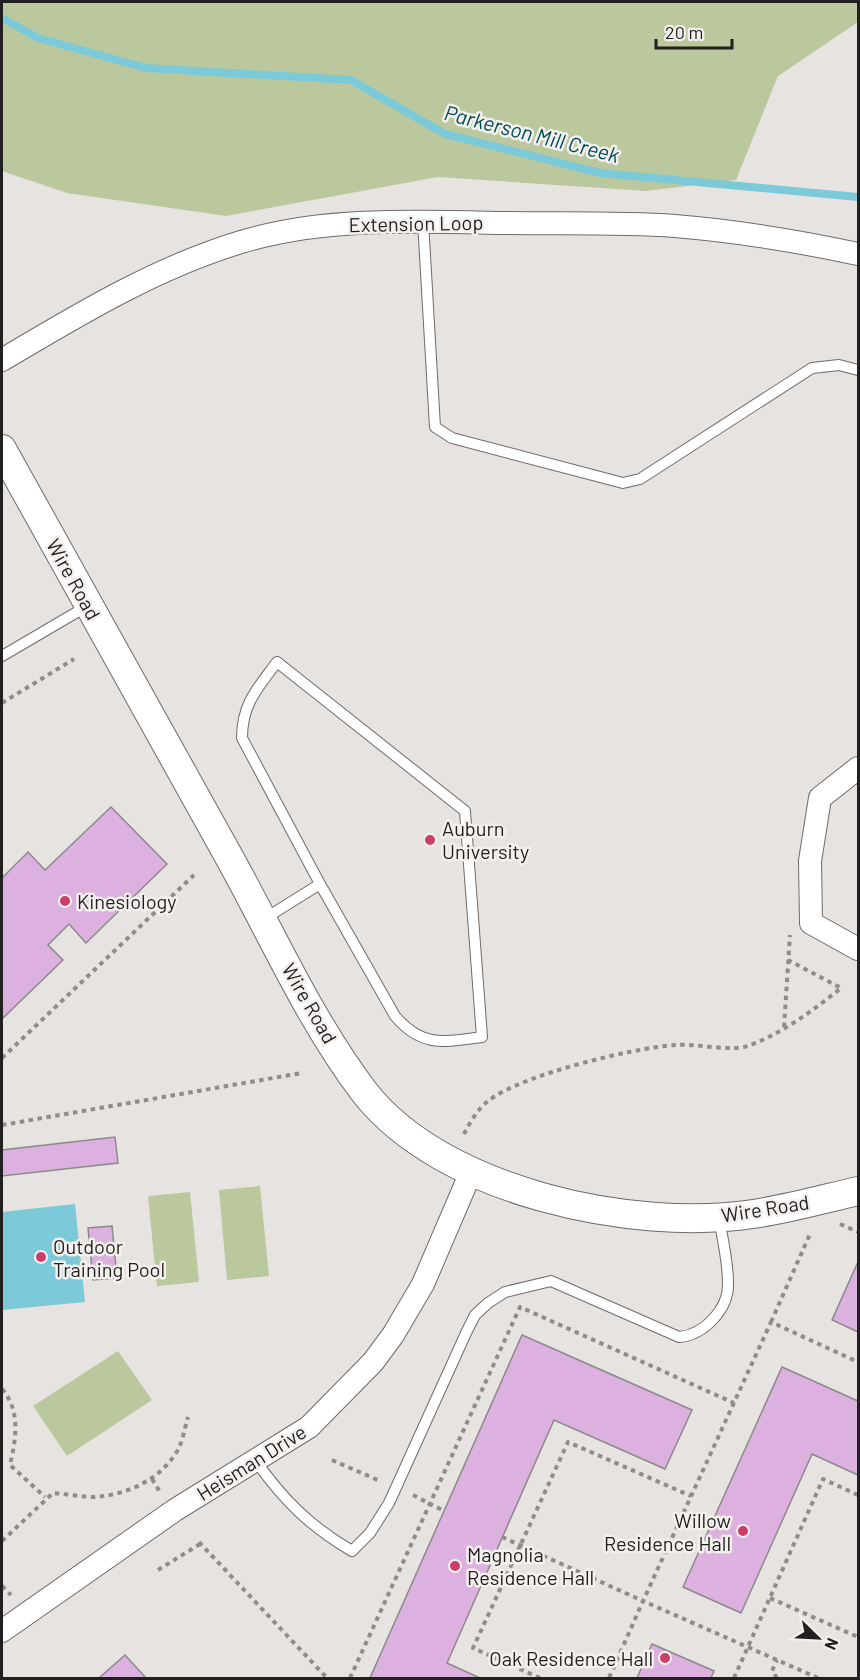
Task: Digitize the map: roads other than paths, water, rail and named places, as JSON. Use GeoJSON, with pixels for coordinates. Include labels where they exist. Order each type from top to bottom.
{"type":"FeatureCollection","features":[{"type":"Feature","properties":{"kind":"street","name":"Extension Loop"},"geometry":{"type":"LineString","coordinates":[[2,360],[77,315],[157,273],[242,241],[332,224],[423,221],[672,226],[775,237],[858,254]]}},
{"type":"Feature","properties":{"kind":"street","name":"Wire Road"},"geometry":{"type":"LineString","coordinates":[[2,448],[264,920],[308,1004],[366,1093],[398,1127],[430,1150],[471,1172],[575,1205],[662,1218],[751,1214],[858,1191]]}},
{"type":"Feature","properties":{"kind":"street"},"geometry":{"type":"LineString","coordinates":[[858,768],[820,798],[810,861],[811,923],[858,949]]}},
{"type":"Feature","properties":{"kind":"street","name":"Heisman Drive"},"geometry":{"type":"LineString","coordinates":[[2,1631],[175,1510],[309,1427],[373,1362],[423,1284],[471,1172]]}},
{"type":"Feature","properties":{"kind":"lane"},"geometry":{"type":"LineString","coordinates":[[423,221],[435,427],[452,438],[623,483],[640,479],[812,368],[839,365],[858,370]]}},
{"type":"Feature","properties":{"kind":"lane"},"geometry":{"type":"LineString","coordinates":[[2,656],[89,605]]}},
{"type":"Feature","properties":{"kind":"lane"},"geometry":{"type":"LineString","coordinates":[[278,662],[465,811],[482,1037],[435,1041],[414,1036],[404,1027],[395,1016],[320,884],[242,738],[242,719],[247,705],[278,662]]}},
{"type":"Feature","properties":{"kind":"lane"},"geometry":{"type":"LineString","coordinates":[[264,920],[320,884]]}},
{"type":"Feature","properties":{"kind":"lane"},"geometry":{"type":"LineString","coordinates":[[256,1461],[294,1509],[325,1536],[352,1551],[370,1533],[389,1503],[471,1324],[488,1303],[505,1292],[551,1281],[679,1337],[689,1336],[704,1329],[716,1315],[729,1285],[718,1216]]}},
{"type":"Feature","properties":{"kind":"water","name":"Outdoor Training Pool"},"geometry":{"type":"Polygon","coordinates":[[[75,1204],[85,1302],[2,1310],[2,1212],[75,1204]]]}},
{"type":"Feature","properties":{"kind":"waterway","name":"Parkerson Mill Creek"},"geometry":{"type":"LineString","coordinates":[[2,18],[38,38],[146,68],[351,80],[445,134],[600,173],[858,197]]}},
{"type":"Feature","properties":{"kind":"place","name":"Auburn University"},"geometry":{"type":"Point","coordinates":[430,840]}},
{"type":"Feature","properties":{"kind":"place","name":"Kinesiology"},"geometry":{"type":"Point","coordinates":[65,901]}},
{"type":"Feature","properties":{"kind":"place","name":"Outdoor Training Pool"},"geometry":{"type":"Point","coordinates":[41,1257]}},
{"type":"Feature","properties":{"kind":"place","name":"Willow Residence Hall"},"geometry":{"type":"Point","coordinates":[743,1531]}},
{"type":"Feature","properties":{"kind":"place","name":"Magnolia Residence Hall"},"geometry":{"type":"Point","coordinates":[455,1566]}},
{"type":"Feature","properties":{"kind":"place","name":"Oak Residence Hall"},"geometry":{"type":"Point","coordinates":[665,1658]}}]}
